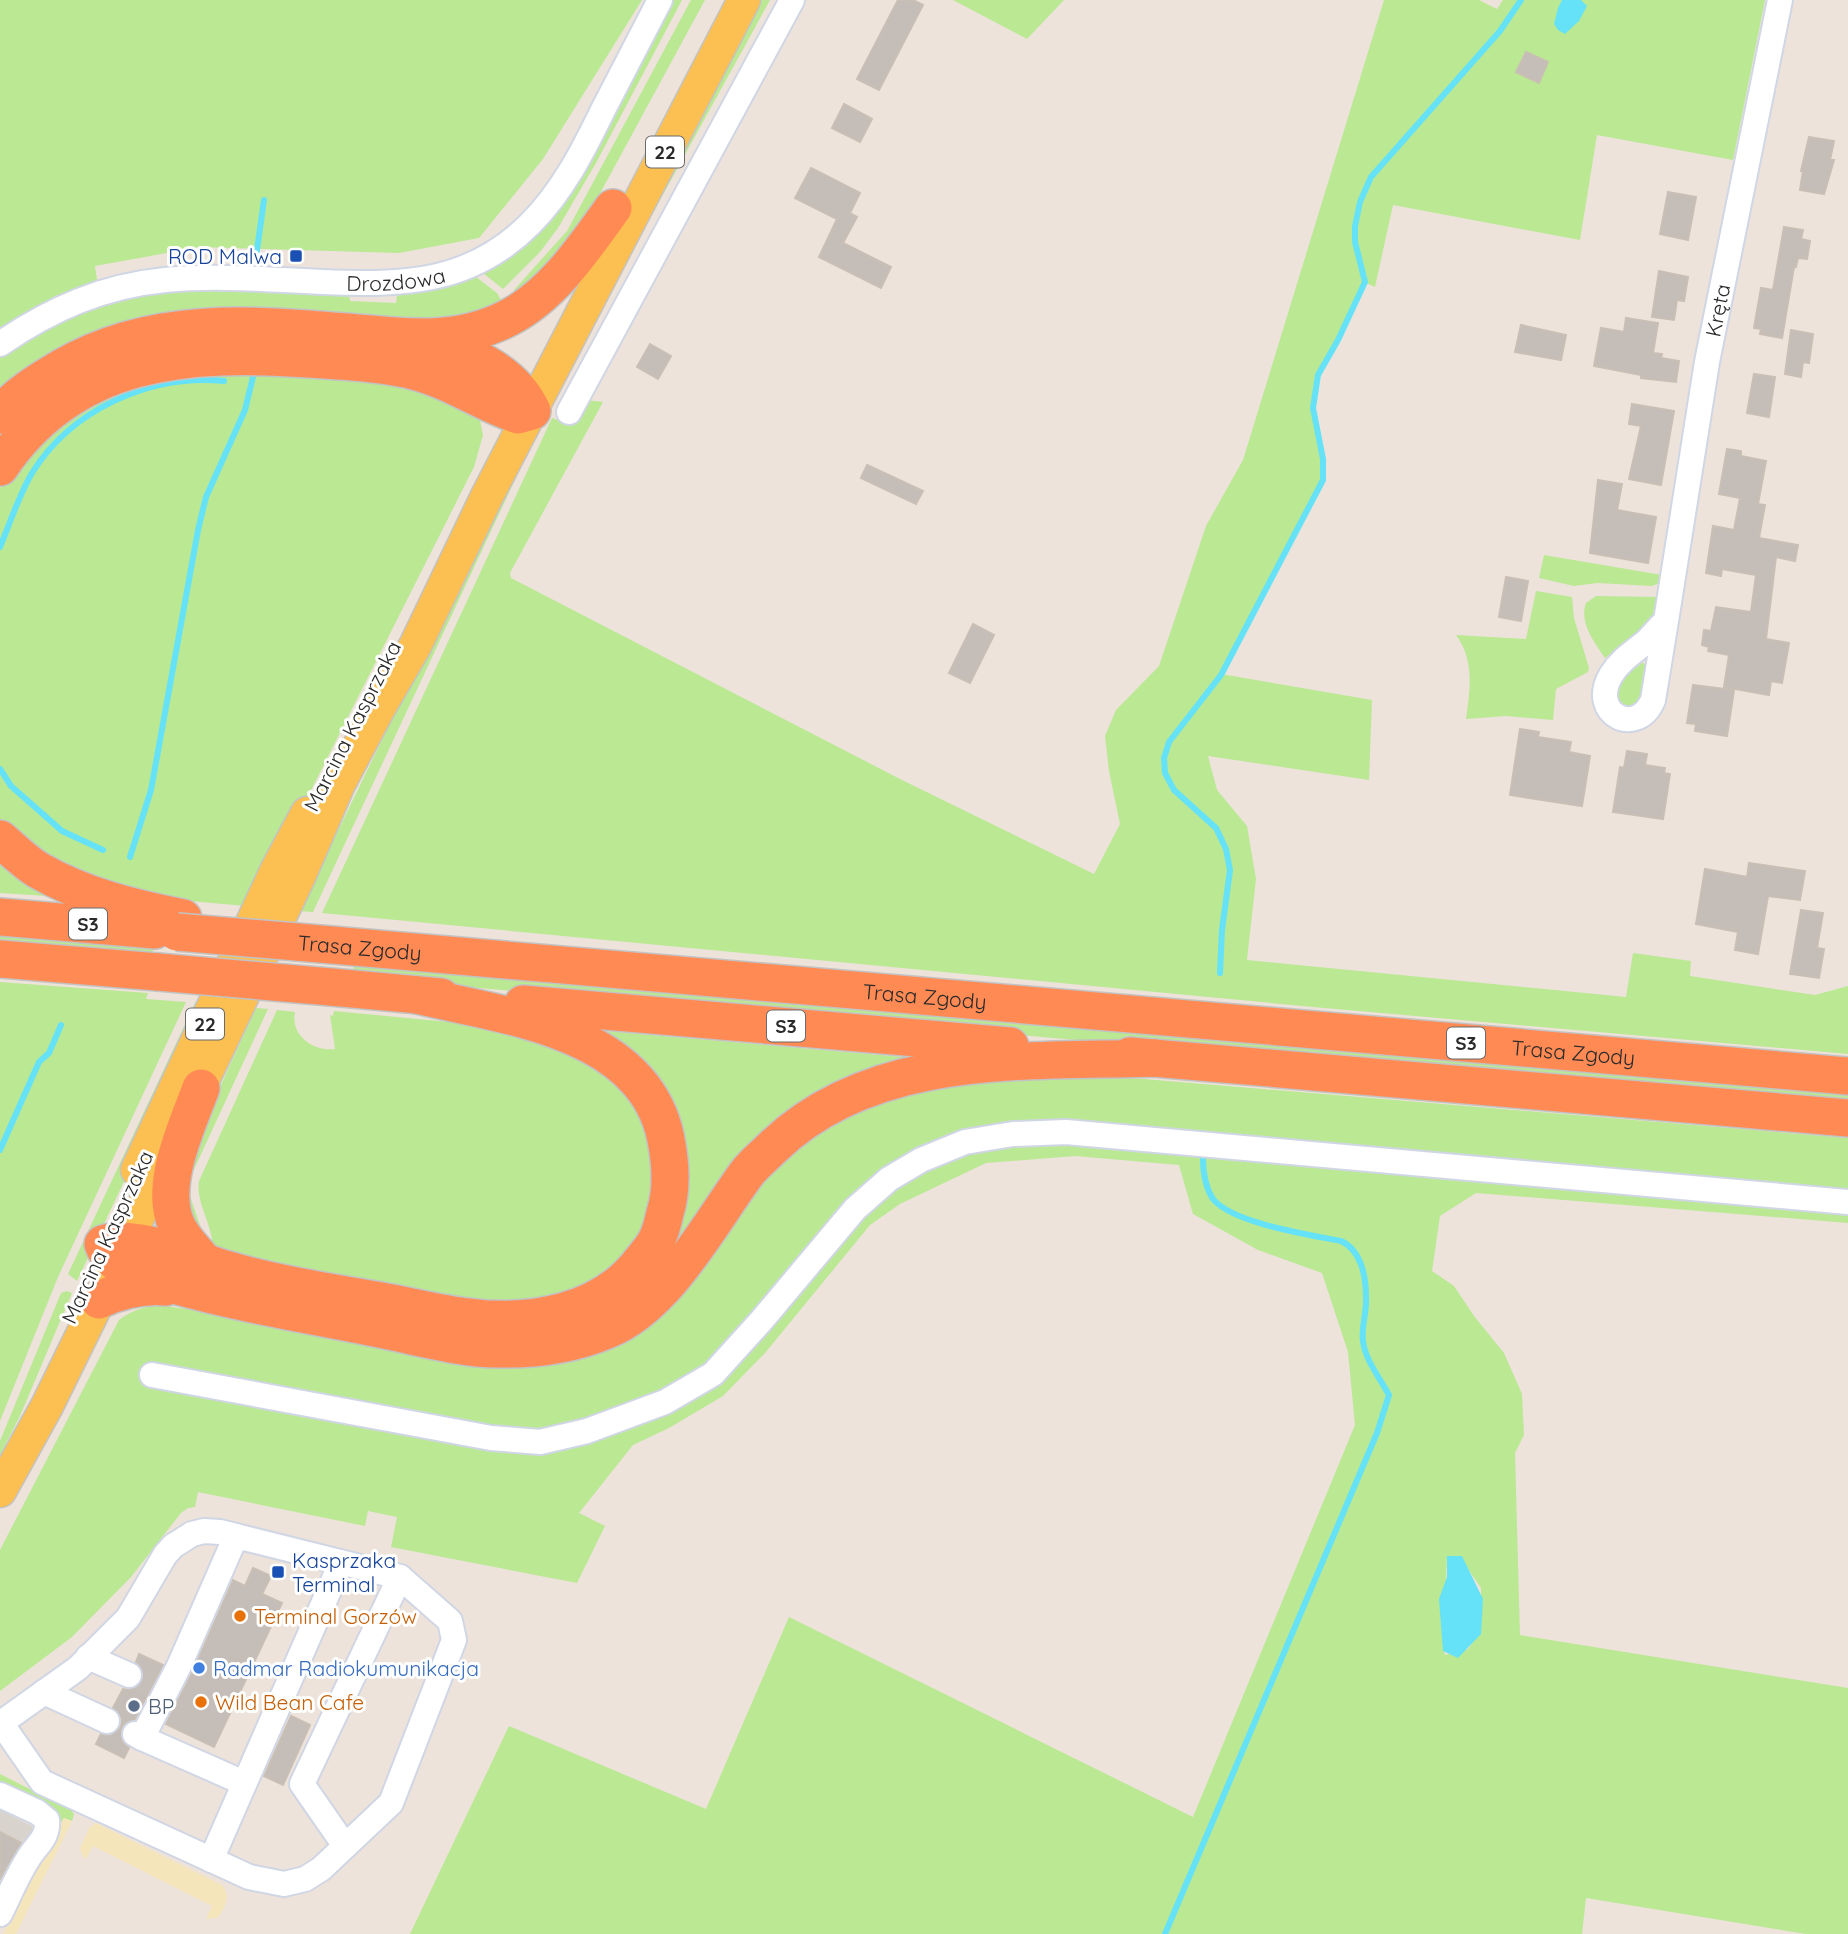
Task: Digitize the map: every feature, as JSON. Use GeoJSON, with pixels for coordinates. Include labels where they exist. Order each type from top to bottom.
{"type":"FeatureCollection","features":[{"type":"Feature","properties":{"kind":"highway"},"geometry":{"type":"LineString","coordinates":[[424,339],[484,328],[531,303],[577,257],[613,208]]}},
{"type":"Feature","properties":{"kind":"highway"},"geometry":{"type":"LineString","coordinates":[[0,415],[38,382],[78,359],[151,333],[180,328],[253,326],[424,339],[480,360],[501,373],[520,405]]}},
{"type":"Feature","properties":{"kind":"highway"},"geometry":{"type":"LineString","coordinates":[[0,467],[34,426],[71,397],[111,377],[158,363],[206,356],[267,356],[363,362],[410,370],[520,405]]}},
{"type":"Feature","properties":{"kind":"highway"},"geometry":{"type":"LineString","coordinates":[[0,839],[36,869],[81,892],[180,925]]}},
{"type":"Feature","properties":{"kind":"highway","name":"S3"},"geometry":{"type":"LineString","coordinates":[[0,917],[180,925]]}},
{"type":"Feature","properties":{"kind":"highway","name":"Trasa Zgody"},"geometry":{"type":"LineString","coordinates":[[180,925],[349,947],[1848,1076]]}},
{"type":"Feature","properties":{"kind":"highway","name":"Trasa Zgody"},"geometry":{"type":"LineString","coordinates":[[0,959],[1848,1118]]}},
{"type":"Feature","properties":{"kind":"highway"},"geometry":{"type":"LineString","coordinates":[[115,1250],[133,1272],[270,1280],[447,1314],[516,1320],[566,1312],[617,1287],[638,1266],[656,1241],[667,1209],[671,1178],[665,1131],[656,1110],[633,1076],[609,1056],[582,1040],[552,1028],[417,995]]}},
{"type":"Feature","properties":{"kind":"highway"},"geometry":{"type":"LineString","coordinates":[[201,1088],[177,1156],[171,1191],[175,1223],[197,1276],[237,1301],[493,1349],[568,1344],[610,1329],[642,1307],[675,1276],[750,1170],[790,1130],[820,1111],[883,1083],[939,1070],[1000,1063],[1155,1058]]}},
{"type":"Feature","properties":{"kind":"highway"},"geometry":{"type":"LineString","coordinates":[[99,1300],[132,1288],[197,1276]]}},
{"type":"Feature","properties":{"kind":"main road","name":"Marcina Kasprzaka"},"geometry":{"type":"LineString","coordinates":[[0,1459],[201,1088],[339,784],[415,646],[487,496],[520,405],[613,208],[720,0]]}},
{"type":"Feature","properties":{"kind":"main road","name":"Marcina Kasprzaka"},"geometry":{"type":"LineString","coordinates":[[0,1491],[47,1406],[99,1300],[115,1250],[277,869],[520,405],[744,0]]}},
{"type":"Feature","properties":{"kind":"street","name":"Drozdowa"},"geometry":{"type":"LineString","coordinates":[[0,344],[27,325],[59,308],[90,295],[127,285],[211,278],[403,283],[447,274],[485,259],[531,223],[569,175],[660,0]]}},
{"type":"Feature","properties":{"kind":"street"},"geometry":{"type":"LineString","coordinates":[[569,412],[792,0]]}},
{"type":"Feature","properties":{"kind":"street","name":"Kręta"},"geometry":{"type":"LineString","coordinates":[[1665,621],[1707,362],[1780,0]]}},
{"type":"Feature","properties":{"kind":"street"},"geometry":{"type":"LineString","coordinates":[[152,1375],[491,1438],[540,1442],[587,1431],[665,1402],[713,1374],[855,1209],[890,1179],[922,1160],[965,1142],[1013,1135],[1066,1132],[1848,1202]]}},
{"type":"Feature","properties":{"kind":"street"},"geometry":{"type":"LineString","coordinates":[[204,1531],[236,1536],[341,1563],[400,1577],[450,1621],[454,1640],[391,1803],[313,1875],[284,1884],[249,1878],[42,1782],[0,1723],[78,1668],[128,1618],[165,1555],[173,1546],[192,1534],[204,1531]]}},
{"type":"Feature","properties":{"kind":"street"},"geometry":{"type":"LineString","coordinates":[[236,1536],[179,1666],[161,1690],[139,1736],[244,1783]]}},
{"type":"Feature","properties":{"kind":"street"},"geometry":{"type":"LineString","coordinates":[[211,1860],[341,1563]]}},
{"type":"Feature","properties":{"kind":"street"},"geometry":{"type":"LineString","coordinates":[[345,1846],[302,1784],[400,1577]]}},
{"type":"Feature","properties":{"kind":"street"},"geometry":{"type":"LineString","coordinates":[[88,1657],[129,1675]]}},
{"type":"Feature","properties":{"kind":"street"},"geometry":{"type":"LineString","coordinates":[[44,1692],[107,1721]]}},
{"type":"Feature","properties":{"kind":"street"},"geometry":{"type":"LineString","coordinates":[[0,1795],[43,1816],[47,1826],[40,1845],[28,1857],[0,1914]]}},
{"type":"Feature","properties":{"kind":"green space"},"geometry":{"type":"Polygon","coordinates":[[[0,0],[642,0],[543,159],[479,238],[399,253],[200,247],[95,266],[97,280],[53,297],[0,330],[0,0]]]}},
{"type":"Feature","properties":{"kind":"green space"},"geometry":{"type":"Polygon","coordinates":[[[671,0],[682,0],[596,163],[558,228],[540,252],[503,289],[483,273],[511,256],[535,236],[575,187],[671,0]]]}},
{"type":"Feature","properties":{"kind":"green space"},"geometry":{"type":"Polygon","coordinates":[[[691,0],[705,0],[578,234],[518,297],[514,290],[567,231],[691,0]]]}},
{"type":"Feature","properties":{"kind":"green space"},"geometry":{"type":"Polygon","coordinates":[[[757,0],[770,0],[572,360],[757,0]]]}},
{"type":"Feature","properties":{"kind":"green space"},"geometry":{"type":"Polygon","coordinates":[[[953,0],[1064,0],[1027,39],[953,0]]]}},
{"type":"Feature","properties":{"kind":"green space"},"geometry":{"type":"Polygon","coordinates":[[[1384,0],[1479,0],[1497,9],[1503,0],[1765,0],[1733,160],[1597,135],[1580,240],[1393,205],[1375,287],[1364,282],[1338,340],[1318,375],[1313,408],[1323,459],[1323,480],[1221,674],[1372,700],[1369,780],[1208,756],[1217,790],[1247,826],[1256,879],[1247,960],[1626,997],[1633,953],[1691,961],[1690,976],[1815,995],[1848,986],[1848,1054],[1313,1007],[322,913],[552,418],[567,423],[586,400],[603,402],[510,573],[511,578],[902,780],[1094,874],[1120,824],[1105,736],[1116,710],[1159,666],[1206,526],[1243,460],[1384,0]]]}},
{"type":"Feature","properties":{"kind":"green space"},"geometry":{"type":"Polygon","coordinates":[[[476,277],[497,293],[505,307],[0,401],[0,357],[4,353],[37,330],[87,308],[135,293],[191,287],[349,294],[350,301],[396,303],[397,295],[437,289],[476,277]]]}},
{"type":"Feature","properties":{"kind":"green space"},"geometry":{"type":"Polygon","coordinates":[[[184,369],[385,382],[465,403],[480,420],[483,435],[474,467],[289,834],[246,906],[132,896],[35,853],[0,822],[0,488],[18,458],[60,415],[184,369]]]}},
{"type":"Feature","properties":{"kind":"green space"},"geometry":{"type":"Polygon","coordinates":[[[559,375],[563,377],[313,912],[299,911],[559,375]]]}},
{"type":"Feature","properties":{"kind":"green space"},"geometry":{"type":"Polygon","coordinates":[[[1544,555],[1662,575],[1660,583],[1652,586],[1597,583],[1574,586],[1539,578],[1544,555]]]}},
{"type":"Feature","properties":{"kind":"green space"},"geometry":{"type":"Polygon","coordinates":[[[1536,591],[1572,597],[1574,618],[1588,672],[1556,689],[1553,720],[1506,716],[1466,719],[1470,686],[1469,665],[1456,635],[1526,639],[1536,591]]]}},
{"type":"Feature","properties":{"kind":"green space"},"geometry":{"type":"Polygon","coordinates":[[[1596,596],[1658,597],[1661,604],[1646,629],[1605,658],[1584,618],[1586,603],[1596,596]]]}},
{"type":"Feature","properties":{"kind":"green space"},"geometry":{"type":"Polygon","coordinates":[[[1642,663],[1646,664],[1649,670],[1638,706],[1621,710],[1613,688],[1642,663]]]}},
{"type":"Feature","properties":{"kind":"green space"},"geometry":{"type":"Polygon","coordinates":[[[0,854],[63,897],[0,893],[0,854]]]}},
{"type":"Feature","properties":{"kind":"green space"},"geometry":{"type":"Polygon","coordinates":[[[0,929],[169,947],[156,947],[149,956],[0,947],[0,929]]]}},
{"type":"Feature","properties":{"kind":"green space"},"geometry":{"type":"Polygon","coordinates":[[[354,965],[1848,1087],[1848,1107],[352,977],[354,965]]]}},
{"type":"Feature","properties":{"kind":"green space"},"geometry":{"type":"Polygon","coordinates":[[[0,982],[148,993],[146,999],[186,1002],[58,1277],[0,1421],[0,982]]]}},
{"type":"Feature","properties":{"kind":"green space"},"geometry":{"type":"Polygon","coordinates":[[[195,1003],[208,1004],[77,1281],[68,1274],[195,1003]]]}},
{"type":"Feature","properties":{"kind":"green space"},"geometry":{"type":"Polygon","coordinates":[[[256,1008],[268,1009],[191,1176],[190,1196],[203,1234],[179,1196],[182,1170],[256,1008]]]}},
{"type":"Feature","properties":{"kind":"green space"},"geometry":{"type":"Polygon","coordinates":[[[277,1010],[295,1012],[294,1020],[300,1035],[319,1048],[335,1049],[330,1015],[333,1016],[334,1011],[491,1026],[523,1033],[617,1077],[655,1130],[662,1184],[649,1225],[605,1276],[570,1298],[451,1304],[211,1252],[212,1236],[200,1200],[199,1181],[277,1010]]]}},
{"type":"Feature","properties":{"kind":"green space"},"geometry":{"type":"Polygon","coordinates":[[[593,1030],[915,1058],[826,1090],[691,1234],[601,1318],[253,1286],[602,1308],[683,1167],[593,1030]]]}},
{"type":"Feature","properties":{"kind":"green space"},"geometry":{"type":"Polygon","coordinates":[[[1084,1074],[1848,1138],[1848,1223],[1476,1193],[1440,1216],[1432,1271],[1454,1286],[1504,1353],[1522,1394],[1524,1435],[1515,1453],[1520,1635],[1848,1688],[1848,1934],[1806,1934],[1586,1898],[1582,1934],[410,1934],[509,1726],[706,1809],[789,1617],[1193,1817],[1355,1425],[1348,1352],[1322,1273],[1258,1250],[1193,1214],[1179,1165],[1075,1156],[986,1163],[900,1204],[870,1225],[765,1353],[723,1396],[669,1428],[633,1445],[579,1513],[605,1526],[577,1583],[391,1547],[397,1517],[368,1511],[365,1526],[198,1492],[195,1507],[181,1513],[131,1577],[72,1637],[0,1691],[0,1550],[119,1320],[124,1316],[141,1308],[154,1306],[194,1306],[612,1338],[772,1168],[841,1114],[910,1086],[1084,1074]],[[1447,1557],[1443,1647],[1445,1655],[1468,1649],[1481,1630],[1481,1588],[1460,1557],[1447,1557]]]}},
{"type":"Feature","properties":{"kind":"green space"},"geometry":{"type":"Polygon","coordinates":[[[61,1293],[72,1293],[20,1416],[0,1455],[0,1441],[61,1293]]]}},
{"type":"Feature","properties":{"kind":"green space"},"geometry":{"type":"Polygon","coordinates":[[[0,1774],[71,1810],[74,1814],[72,1821],[64,1818],[58,1827],[0,1786],[0,1774]]]}},
{"type":"Feature","properties":{"kind":"sand"},"geometry":{"type":"Polygon","coordinates":[[[64,1818],[72,1821],[16,1934],[3,1934],[64,1818]]]}},
{"type":"Feature","properties":{"kind":"sand"},"geometry":{"type":"Polygon","coordinates":[[[96,1823],[222,1885],[227,1897],[217,1918],[206,1919],[212,1906],[93,1846],[86,1859],[83,1857],[80,1848],[89,1828],[96,1823]]]}},
{"type":"Feature","properties":{"kind":"shaded area"},"geometry":{"type":"Polygon","coordinates":[[[0,1810],[32,1826],[34,1832],[27,1845],[0,1832],[0,1810]]]}},
{"type":"Feature","properties":{"kind":"water"},"geometry":{"type":"Polygon","coordinates":[[[1562,0],[1581,0],[1587,6],[1579,21],[1565,34],[1554,24],[1562,0]]]}},
{"type":"Feature","properties":{"kind":"water"},"geometry":{"type":"Polygon","coordinates":[[[1447,1556],[1462,1556],[1483,1599],[1481,1634],[1458,1658],[1443,1651],[1439,1599],[1447,1577],[1447,1556]]]}},
{"type":"Feature","properties":{"kind":"building"},"geometry":{"type":"Polygon","coordinates":[[[898,0],[913,0],[923,5],[879,90],[857,79],[898,0]]]}},
{"type":"Feature","properties":{"kind":"building"},"geometry":{"type":"Polygon","coordinates":[[[1526,52],[1548,62],[1539,83],[1516,72],[1526,52]]]}},
{"type":"Feature","properties":{"kind":"building"},"geometry":{"type":"Polygon","coordinates":[[[844,104],[872,119],[860,142],[832,128],[844,104]]]}},
{"type":"Feature","properties":{"kind":"building"},"geometry":{"type":"Polygon","coordinates":[[[1809,137],[1834,141],[1830,160],[1834,160],[1824,194],[1800,190],[1801,171],[1809,137]]]}},
{"type":"Feature","properties":{"kind":"building"},"geometry":{"type":"Polygon","coordinates":[[[811,168],[860,193],[850,213],[857,217],[843,243],[891,267],[881,288],[819,257],[837,219],[795,198],[811,168]]]}},
{"type":"Feature","properties":{"kind":"building"},"geometry":{"type":"Polygon","coordinates":[[[1668,192],[1696,197],[1688,240],[1660,234],[1668,192]]]}},
{"type":"Feature","properties":{"kind":"building"},"geometry":{"type":"Polygon","coordinates":[[[1784,227],[1803,230],[1801,239],[1810,241],[1807,259],[1798,258],[1794,267],[1782,338],[1760,334],[1761,329],[1754,328],[1761,288],[1773,290],[1784,227]]]}},
{"type":"Feature","properties":{"kind":"building"},"geometry":{"type":"Polygon","coordinates":[[[1659,271],[1688,277],[1684,301],[1677,300],[1674,320],[1652,317],[1659,271]]]}},
{"type":"Feature","properties":{"kind":"building"},"geometry":{"type":"Polygon","coordinates":[[[1626,318],[1658,323],[1653,353],[1662,354],[1661,358],[1679,361],[1676,382],[1641,378],[1641,375],[1594,366],[1601,328],[1624,332],[1626,318]]]}},
{"type":"Feature","properties":{"kind":"building"},"geometry":{"type":"Polygon","coordinates":[[[1521,325],[1566,335],[1561,360],[1515,352],[1521,325]]]}},
{"type":"Feature","properties":{"kind":"building"},"geometry":{"type":"Polygon","coordinates":[[[1791,330],[1813,334],[1809,363],[1803,362],[1801,377],[1785,374],[1791,330]]]}},
{"type":"Feature","properties":{"kind":"building"},"geometry":{"type":"Polygon","coordinates":[[[650,344],[671,356],[658,379],[637,367],[650,344]]]}},
{"type":"Feature","properties":{"kind":"building"},"geometry":{"type":"Polygon","coordinates":[[[1754,374],[1775,377],[1769,417],[1747,413],[1754,374]]]}},
{"type":"Feature","properties":{"kind":"building"},"geometry":{"type":"Polygon","coordinates":[[[1632,404],[1674,411],[1661,485],[1629,479],[1641,426],[1629,424],[1632,404]]]}},
{"type":"Feature","properties":{"kind":"building"},"geometry":{"type":"Polygon","coordinates":[[[1727,449],[1741,451],[1741,456],[1766,461],[1758,504],[1765,505],[1759,538],[1798,545],[1795,561],[1776,557],[1766,639],[1789,643],[1782,683],[1771,681],[1769,695],[1724,687],[1729,655],[1708,651],[1709,647],[1702,645],[1704,630],[1711,631],[1716,607],[1751,612],[1756,575],[1722,569],[1721,576],[1706,573],[1713,526],[1734,530],[1740,498],[1719,494],[1727,449]]]}},
{"type":"Feature","properties":{"kind":"building"},"geometry":{"type":"Polygon","coordinates":[[[867,465],[923,491],[916,504],[861,478],[867,465]]]}},
{"type":"Feature","properties":{"kind":"building"},"geometry":{"type":"Polygon","coordinates":[[[1598,480],[1622,484],[1617,510],[1656,517],[1648,563],[1590,553],[1598,480]]]}},
{"type":"Feature","properties":{"kind":"building"},"geometry":{"type":"Polygon","coordinates":[[[1506,577],[1528,581],[1521,621],[1499,617],[1506,577]]]}},
{"type":"Feature","properties":{"kind":"building"},"geometry":{"type":"Polygon","coordinates":[[[973,624],[994,635],[970,683],[949,673],[973,624]]]}},
{"type":"Feature","properties":{"kind":"building"},"geometry":{"type":"Polygon","coordinates":[[[1693,685],[1734,690],[1727,736],[1695,731],[1696,724],[1687,723],[1693,685]]]}},
{"type":"Feature","properties":{"kind":"building"},"geometry":{"type":"Polygon","coordinates":[[[1520,729],[1539,732],[1538,737],[1571,742],[1569,752],[1590,756],[1582,806],[1510,795],[1520,729]]]}},
{"type":"Feature","properties":{"kind":"building"},"geometry":{"type":"Polygon","coordinates":[[[1627,751],[1647,754],[1645,765],[1665,768],[1664,773],[1670,774],[1663,819],[1613,812],[1620,767],[1624,768],[1627,751]]]}},
{"type":"Feature","properties":{"kind":"building"},"geometry":{"type":"Polygon","coordinates":[[[1749,863],[1805,871],[1800,900],[1768,896],[1758,954],[1735,950],[1738,932],[1696,924],[1705,869],[1747,877],[1749,863]]]}},
{"type":"Feature","properties":{"kind":"building"},"geometry":{"type":"Polygon","coordinates":[[[1801,910],[1823,913],[1817,948],[1824,949],[1819,978],[1790,974],[1801,910]]]}},
{"type":"Feature","properties":{"kind":"building"},"geometry":{"type":"Polygon","coordinates":[[[253,1568],[271,1576],[262,1594],[282,1603],[214,1747],[166,1724],[233,1580],[245,1586],[253,1568]]]}},
{"type":"Feature","properties":{"kind":"building"},"geometry":{"type":"Polygon","coordinates":[[[139,1654],[163,1665],[135,1719],[122,1727],[122,1741],[129,1748],[124,1758],[96,1744],[101,1734],[109,1736],[120,1728],[122,1719],[113,1708],[123,1689],[131,1690],[142,1682],[144,1673],[136,1662],[139,1654]]]}},
{"type":"Feature","properties":{"kind":"building"},"geometry":{"type":"Polygon","coordinates":[[[291,1716],[310,1725],[283,1785],[264,1776],[291,1716]]]}},
{"type":"Feature","properties":{"kind":"building"},"geometry":{"type":"Polygon","coordinates":[[[0,1832],[21,1843],[0,1879],[0,1832]]]}},
{"type":"Feature","properties":{"kind":"waterway"},"geometry":{"type":"LineString","coordinates":[[1220,973],[1222,930],[1230,870],[1226,849],[1216,828],[1174,790],[1165,773],[1164,758],[1169,742],[1221,675],[1323,480],[1323,459],[1313,408],[1318,375],[1365,282],[1355,242],[1355,226],[1360,202],[1371,177],[1500,31],[1521,0]]}},
{"type":"Feature","properties":{"kind":"waterway"},"geometry":{"type":"LineString","coordinates":[[256,257],[264,200]]}},
{"type":"Feature","properties":{"kind":"waterway"},"geometry":{"type":"LineString","coordinates":[[130,857],[151,790],[206,497],[245,410],[253,377]]}},
{"type":"Feature","properties":{"kind":"waterway"},"geometry":{"type":"LineString","coordinates":[[0,547],[32,473],[68,431],[115,400],[141,390],[168,383],[224,381]]}},
{"type":"Feature","properties":{"kind":"waterway"},"geometry":{"type":"LineString","coordinates":[[0,769],[11,786],[62,831],[103,850]]}},
{"type":"Feature","properties":{"kind":"waterway"},"geometry":{"type":"LineString","coordinates":[[0,1150],[39,1062],[49,1053],[61,1025]]}},
{"type":"Feature","properties":{"kind":"waterway"},"geometry":{"type":"LineString","coordinates":[[1165,1934],[1377,1433],[1389,1395],[1364,1348],[1365,1281],[1358,1257],[1341,1241],[1272,1227],[1237,1215],[1223,1207],[1213,1199],[1208,1189],[1203,1158]]}},
{"type":"Feature","properties":{"kind":"tunnel"},"geometry":{"type":"LineString","coordinates":[[129,1675],[158,1688]]}},
{"type":"Feature","properties":{"kind":"place","name":"ROD Malwa"},"geometry":{"type":"Point","coordinates":[296,256]}},
{"type":"Feature","properties":{"kind":"place","name":"Kasprzaka Terminal"},"geometry":{"type":"Point","coordinates":[278,1572]}},
{"type":"Feature","properties":{"kind":"place","name":"Terminal Gorzów"},"geometry":{"type":"Point","coordinates":[240,1616]}},
{"type":"Feature","properties":{"kind":"place","name":"Radmar Radiokumunikacja"},"geometry":{"type":"Point","coordinates":[199,1668]}},
{"type":"Feature","properties":{"kind":"place","name":"Wild Bean Cafe"},"geometry":{"type":"Point","coordinates":[201,1702]}},
{"type":"Feature","properties":{"kind":"place","name":"BP"},"geometry":{"type":"Point","coordinates":[134,1706]}}]}
